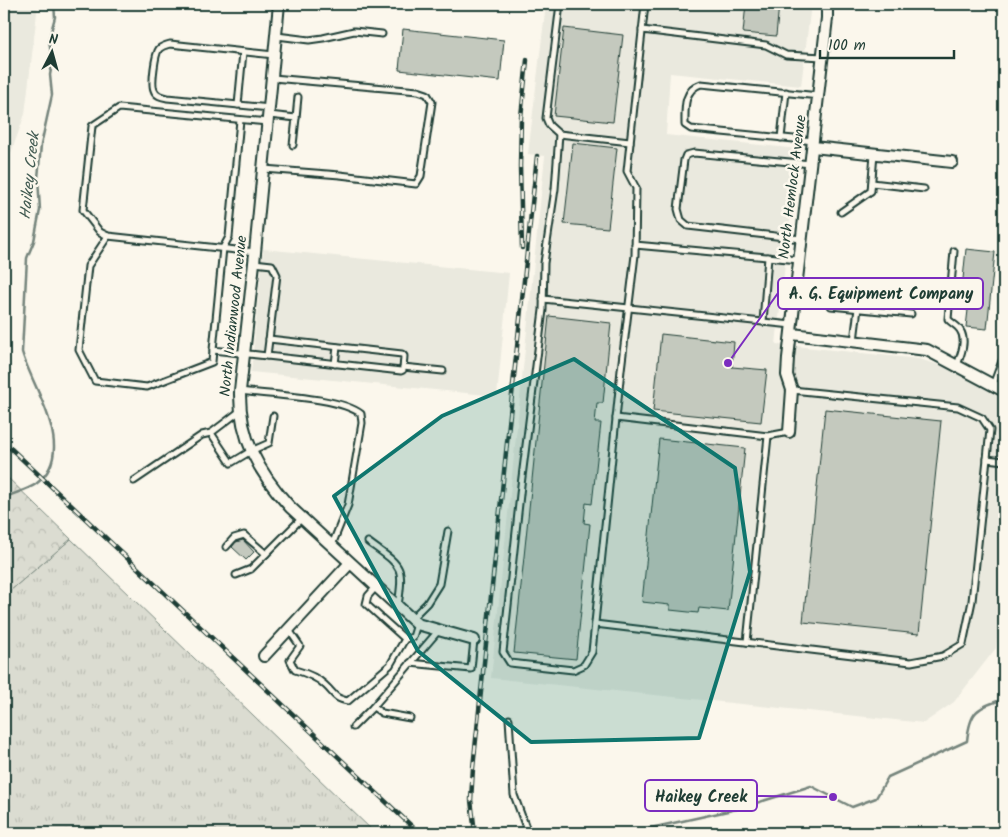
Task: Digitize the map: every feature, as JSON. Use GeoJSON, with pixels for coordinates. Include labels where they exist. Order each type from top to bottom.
{"type":"FeatureCollection","features":[{"type":"Feature","properties":{"kind":"street","name":"North Indianwood Avenue"},"geometry":{"type":"LineString","coordinates":[[279,4],[264,169],[240,391],[240,411],[251,451],[261,472],[275,491],[414,621],[474,640]]}},
{"type":"Feature","properties":{"kind":"street","name":"North Hemlock Avenue"},"geometry":{"type":"LineString","coordinates":[[788,432],[792,390],[787,375],[814,144],[827,4]]}},
{"type":"Feature","properties":{"kind":"street"},"geometry":{"type":"LineString","coordinates":[[814,144],[952,162]]}},
{"type":"Feature","properties":{"kind":"street"},"geometry":{"type":"LineString","coordinates":[[792,329],[854,341],[927,350],[1004,391]]}},
{"type":"Feature","properties":{"kind":"street"},"geometry":{"type":"LineString","coordinates":[[264,656],[350,563]]}},
{"type":"Feature","properties":{"kind":"lane"},"geometry":{"type":"LineString","coordinates":[[560,4],[546,118],[549,125],[559,134],[630,142]]}},
{"type":"Feature","properties":{"kind":"lane"},"geometry":{"type":"LineString","coordinates":[[559,134],[554,198],[544,263],[543,299],[503,652],[510,663],[573,670],[584,665],[592,652],[635,245],[636,188],[627,172],[645,4],[634,4]]}},
{"type":"Feature","properties":{"kind":"lane"},"geometry":{"type":"LineString","coordinates":[[642,30],[766,45],[786,54],[823,57]]}},
{"type":"Feature","properties":{"kind":"lane"},"geometry":{"type":"LineString","coordinates":[[277,36],[309,40],[354,31],[382,34]]}},
{"type":"Feature","properties":{"kind":"lane"},"geometry":{"type":"LineString","coordinates":[[275,55],[165,45],[156,56],[154,91],[159,96],[167,98],[238,105],[269,115],[296,118]]}},
{"type":"Feature","properties":{"kind":"lane"},"geometry":{"type":"LineString","coordinates":[[238,105],[243,52]]}},
{"type":"Feature","properties":{"kind":"lane"},"geometry":{"type":"LineString","coordinates":[[264,169],[416,184],[421,176],[432,102],[427,94],[418,91],[273,78]]}},
{"type":"Feature","properties":{"kind":"lane"},"geometry":{"type":"LineString","coordinates":[[814,144],[781,138],[691,129],[685,125],[685,110],[688,94],[694,86],[701,84],[819,96]]}},
{"type":"Feature","properties":{"kind":"lane"},"geometry":{"type":"LineString","coordinates":[[781,138],[786,92]]}},
{"type":"Feature","properties":{"kind":"lane"},"geometry":{"type":"LineString","coordinates":[[293,145],[298,97]]}},
{"type":"Feature","properties":{"kind":"lane"},"geometry":{"type":"LineString","coordinates":[[267,356],[277,275],[272,265],[223,248],[108,236],[100,232],[83,210],[92,126],[119,108],[240,120],[269,115]]}},
{"type":"Feature","properties":{"kind":"lane"},"geometry":{"type":"LineString","coordinates":[[108,236],[88,266],[79,350],[95,381],[147,388],[212,362],[223,248],[229,237],[240,120]]}},
{"type":"Feature","properties":{"kind":"lane"},"geometry":{"type":"LineString","coordinates":[[802,239],[688,226],[681,220],[678,209],[681,180],[686,155],[694,153],[811,164]]}},
{"type":"Feature","properties":{"kind":"lane"},"geometry":{"type":"LineString","coordinates":[[842,212],[870,191],[874,153]]}},
{"type":"Feature","properties":{"kind":"lane"},"geometry":{"type":"LineString","coordinates":[[872,184],[924,189]]}},
{"type":"Feature","properties":{"kind":"lane"},"geometry":{"type":"LineString","coordinates":[[635,245],[799,260]]}},
{"type":"Feature","properties":{"kind":"lane"},"geometry":{"type":"LineString","coordinates":[[954,251],[948,319],[959,328],[963,340],[961,354],[956,366]]}},
{"type":"Feature","properties":{"kind":"lane"},"geometry":{"type":"LineString","coordinates":[[763,322],[768,257]]}},
{"type":"Feature","properties":{"kind":"lane"},"geometry":{"type":"LineString","coordinates":[[543,299],[763,322],[792,329]]}},
{"type":"Feature","properties":{"kind":"lane"},"geometry":{"type":"LineString","coordinates":[[831,306],[911,314]]}},
{"type":"Feature","properties":{"kind":"lane"},"geometry":{"type":"LineString","coordinates":[[854,341],[858,308]]}},
{"type":"Feature","properties":{"kind":"lane"},"geometry":{"type":"LineString","coordinates":[[213,350],[401,371],[403,367],[404,356],[402,354],[269,338]]}},
{"type":"Feature","properties":{"kind":"lane"},"geometry":{"type":"LineString","coordinates":[[335,364],[337,347]]}},
{"type":"Feature","properties":{"kind":"lane"},"geometry":{"type":"LineString","coordinates":[[993,385],[1004,360]]}},
{"type":"Feature","properties":{"kind":"lane"},"geometry":{"type":"LineString","coordinates":[[403,367],[443,371]]}},
{"type":"Feature","properties":{"kind":"lane"},"geometry":{"type":"LineString","coordinates":[[594,624],[911,662],[942,656],[963,644],[972,601],[990,430],[982,418],[958,407],[792,390]]}},
{"type":"Feature","properties":{"kind":"lane"},"geometry":{"type":"LineString","coordinates":[[240,391],[334,402],[355,409],[361,414],[362,423],[348,505],[332,545]]}},
{"type":"Feature","properties":{"kind":"lane"},"geometry":{"type":"LineString","coordinates":[[134,481],[202,435],[211,433],[240,411]]}},
{"type":"Feature","properties":{"kind":"lane"},"geometry":{"type":"LineString","coordinates":[[211,433],[231,463],[269,443],[273,416]]}},
{"type":"Feature","properties":{"kind":"lane"},"geometry":{"type":"LineString","coordinates":[[616,418],[768,436],[788,432]]}},
{"type":"Feature","properties":{"kind":"lane"},"geometry":{"type":"LineString","coordinates":[[747,642],[768,436]]}},
{"type":"Feature","properties":{"kind":"lane"},"geometry":{"type":"LineString","coordinates":[[987,459],[1004,461]]}},
{"type":"Feature","properties":{"kind":"lane"},"geometry":{"type":"LineString","coordinates":[[236,575],[251,568],[303,518]]}},
{"type":"Feature","properties":{"kind":"lane"},"geometry":{"type":"LineString","coordinates":[[289,629],[300,646],[290,660],[295,670],[307,673],[325,684],[337,699],[348,702],[390,665],[405,639],[413,637],[414,621],[438,584],[448,531]]}},
{"type":"Feature","properties":{"kind":"lane"},"geometry":{"type":"LineString","coordinates":[[226,546],[234,538],[244,535],[266,554]]}},
{"type":"Feature","properties":{"kind":"lane"},"geometry":{"type":"LineString","coordinates":[[368,542],[394,561],[400,569],[401,580],[398,607]]}},
{"type":"Feature","properties":{"kind":"lane"},"geometry":{"type":"LineString","coordinates":[[376,587],[368,596],[366,604],[405,639]]}},
{"type":"Feature","properties":{"kind":"lane"},"geometry":{"type":"LineString","coordinates":[[353,727],[373,707],[439,630]]}},
{"type":"Feature","properties":{"kind":"lane"},"geometry":{"type":"LineString","coordinates":[[410,663],[471,669],[474,640]]}},
{"type":"Feature","properties":{"kind":"lane"},"geometry":{"type":"LineString","coordinates":[[373,707],[382,713],[410,718]]}},
{"type":"Feature","properties":{"kind":"lane"},"geometry":{"type":"LineString","coordinates":[[509,720],[514,795],[528,833]]}},
{"type":"Feature","properties":{"kind":"highlighted area"},"geometry":{"type":"Polygon","coordinates":[[[574,359],[735,468],[750,572],[699,738],[531,742],[418,651],[334,496],[442,416],[574,359]]]}},
{"type":"Feature","properties":{"kind":"shaded area"},"geometry":{"type":"Polygon","coordinates":[[[4,4],[38,4],[25,114],[4,172],[4,4]]]}},
{"type":"Feature","properties":{"kind":"shaded area"},"geometry":{"type":"Polygon","coordinates":[[[546,4],[811,4],[801,86],[670,73],[666,135],[798,149],[776,344],[919,359],[946,367],[1004,400],[1004,571],[996,648],[954,702],[924,723],[491,678],[545,156],[528,154],[546,4]]]}},
{"type":"Feature","properties":{"kind":"shaded area"},"geometry":{"type":"Polygon","coordinates":[[[263,249],[509,273],[497,396],[251,372],[263,249]]]}},
{"type":"Feature","properties":{"kind":"green space"},"geometry":{"type":"Polygon","coordinates":[[[4,474],[71,539],[4,596],[4,474]]]}},
{"type":"Feature","properties":{"kind":"green space"},"geometry":{"type":"Polygon","coordinates":[[[71,539],[375,833],[4,833],[4,596],[71,539]]]}},
{"type":"Feature","properties":{"kind":"building"},"geometry":{"type":"Polygon","coordinates":[[[746,4],[779,4],[776,36],[743,33],[746,4]]]}},
{"type":"Feature","properties":{"kind":"building"},"geometry":{"type":"Polygon","coordinates":[[[564,28],[623,35],[613,122],[554,116],[564,28]]]}},
{"type":"Feature","properties":{"kind":"building"},"geometry":{"type":"Polygon","coordinates":[[[403,29],[504,40],[500,81],[399,70],[403,29]]]}},
{"type":"Feature","properties":{"kind":"building"},"geometry":{"type":"Polygon","coordinates":[[[573,143],[617,148],[608,228],[564,224],[573,143]]]}},
{"type":"Feature","properties":{"kind":"building"},"geometry":{"type":"Polygon","coordinates":[[[966,249],[995,252],[987,329],[966,327],[968,310],[960,309],[966,249]]]}},
{"type":"Feature","properties":{"kind":"building"},"geometry":{"type":"Polygon","coordinates":[[[549,316],[611,323],[603,403],[597,403],[595,423],[601,423],[592,504],[586,503],[584,523],[590,524],[576,659],[514,653],[549,316]]]}},
{"type":"Feature","properties":{"kind":"building"},"geometry":{"type":"Polygon","coordinates":[[[661,334],[734,342],[732,367],[767,370],[761,422],[653,411],[661,334]]]}},
{"type":"Feature","properties":{"kind":"building"},"geometry":{"type":"Polygon","coordinates":[[[825,409],[941,421],[919,634],[803,622],[825,409]]]}},
{"type":"Feature","properties":{"kind":"building"},"geometry":{"type":"Polygon","coordinates":[[[659,439],[745,448],[728,611],[699,608],[698,613],[670,610],[670,605],[642,602],[659,439]]]}},
{"type":"Feature","properties":{"kind":"building"},"geometry":{"type":"Polygon","coordinates":[[[243,540],[254,552],[246,560],[232,547],[236,542],[243,540]]]}},
{"type":"Feature","properties":{"kind":"waterway","name":"Haikey Creek"},"geometry":{"type":"LineString","coordinates":[[4,498],[36,484],[48,470],[54,455],[49,420],[22,352],[27,258],[34,241],[40,210],[38,178],[41,145],[52,95],[50,75],[52,64],[49,39],[55,17],[54,4]]}},
{"type":"Feature","properties":{"kind":"waterway","name":"Haikey Creek"},"geometry":{"type":"LineString","coordinates":[[628,833],[737,809],[811,786],[852,807],[876,798],[888,777],[967,741],[970,723],[976,712],[987,705],[1004,699]]}},
{"type":"Feature","properties":{"kind":"railway"},"geometry":{"type":"LineString","coordinates":[[522,248],[521,117],[527,60]]}},
{"type":"Feature","properties":{"kind":"railway"},"geometry":{"type":"LineString","coordinates":[[475,833],[471,800],[473,768],[537,156]]}},
{"type":"Feature","properties":{"kind":"railway"},"geometry":{"type":"LineString","coordinates":[[4,442],[419,833]]}},
{"type":"Feature","properties":{"kind":"place","name":"A. G. Equipment Company"},"geometry":{"type":"Point","coordinates":[728,363]}},
{"type":"Feature","properties":{"kind":"place","name":"Haikey Creek"},"geometry":{"type":"Point","coordinates":[833,797]}}]}
